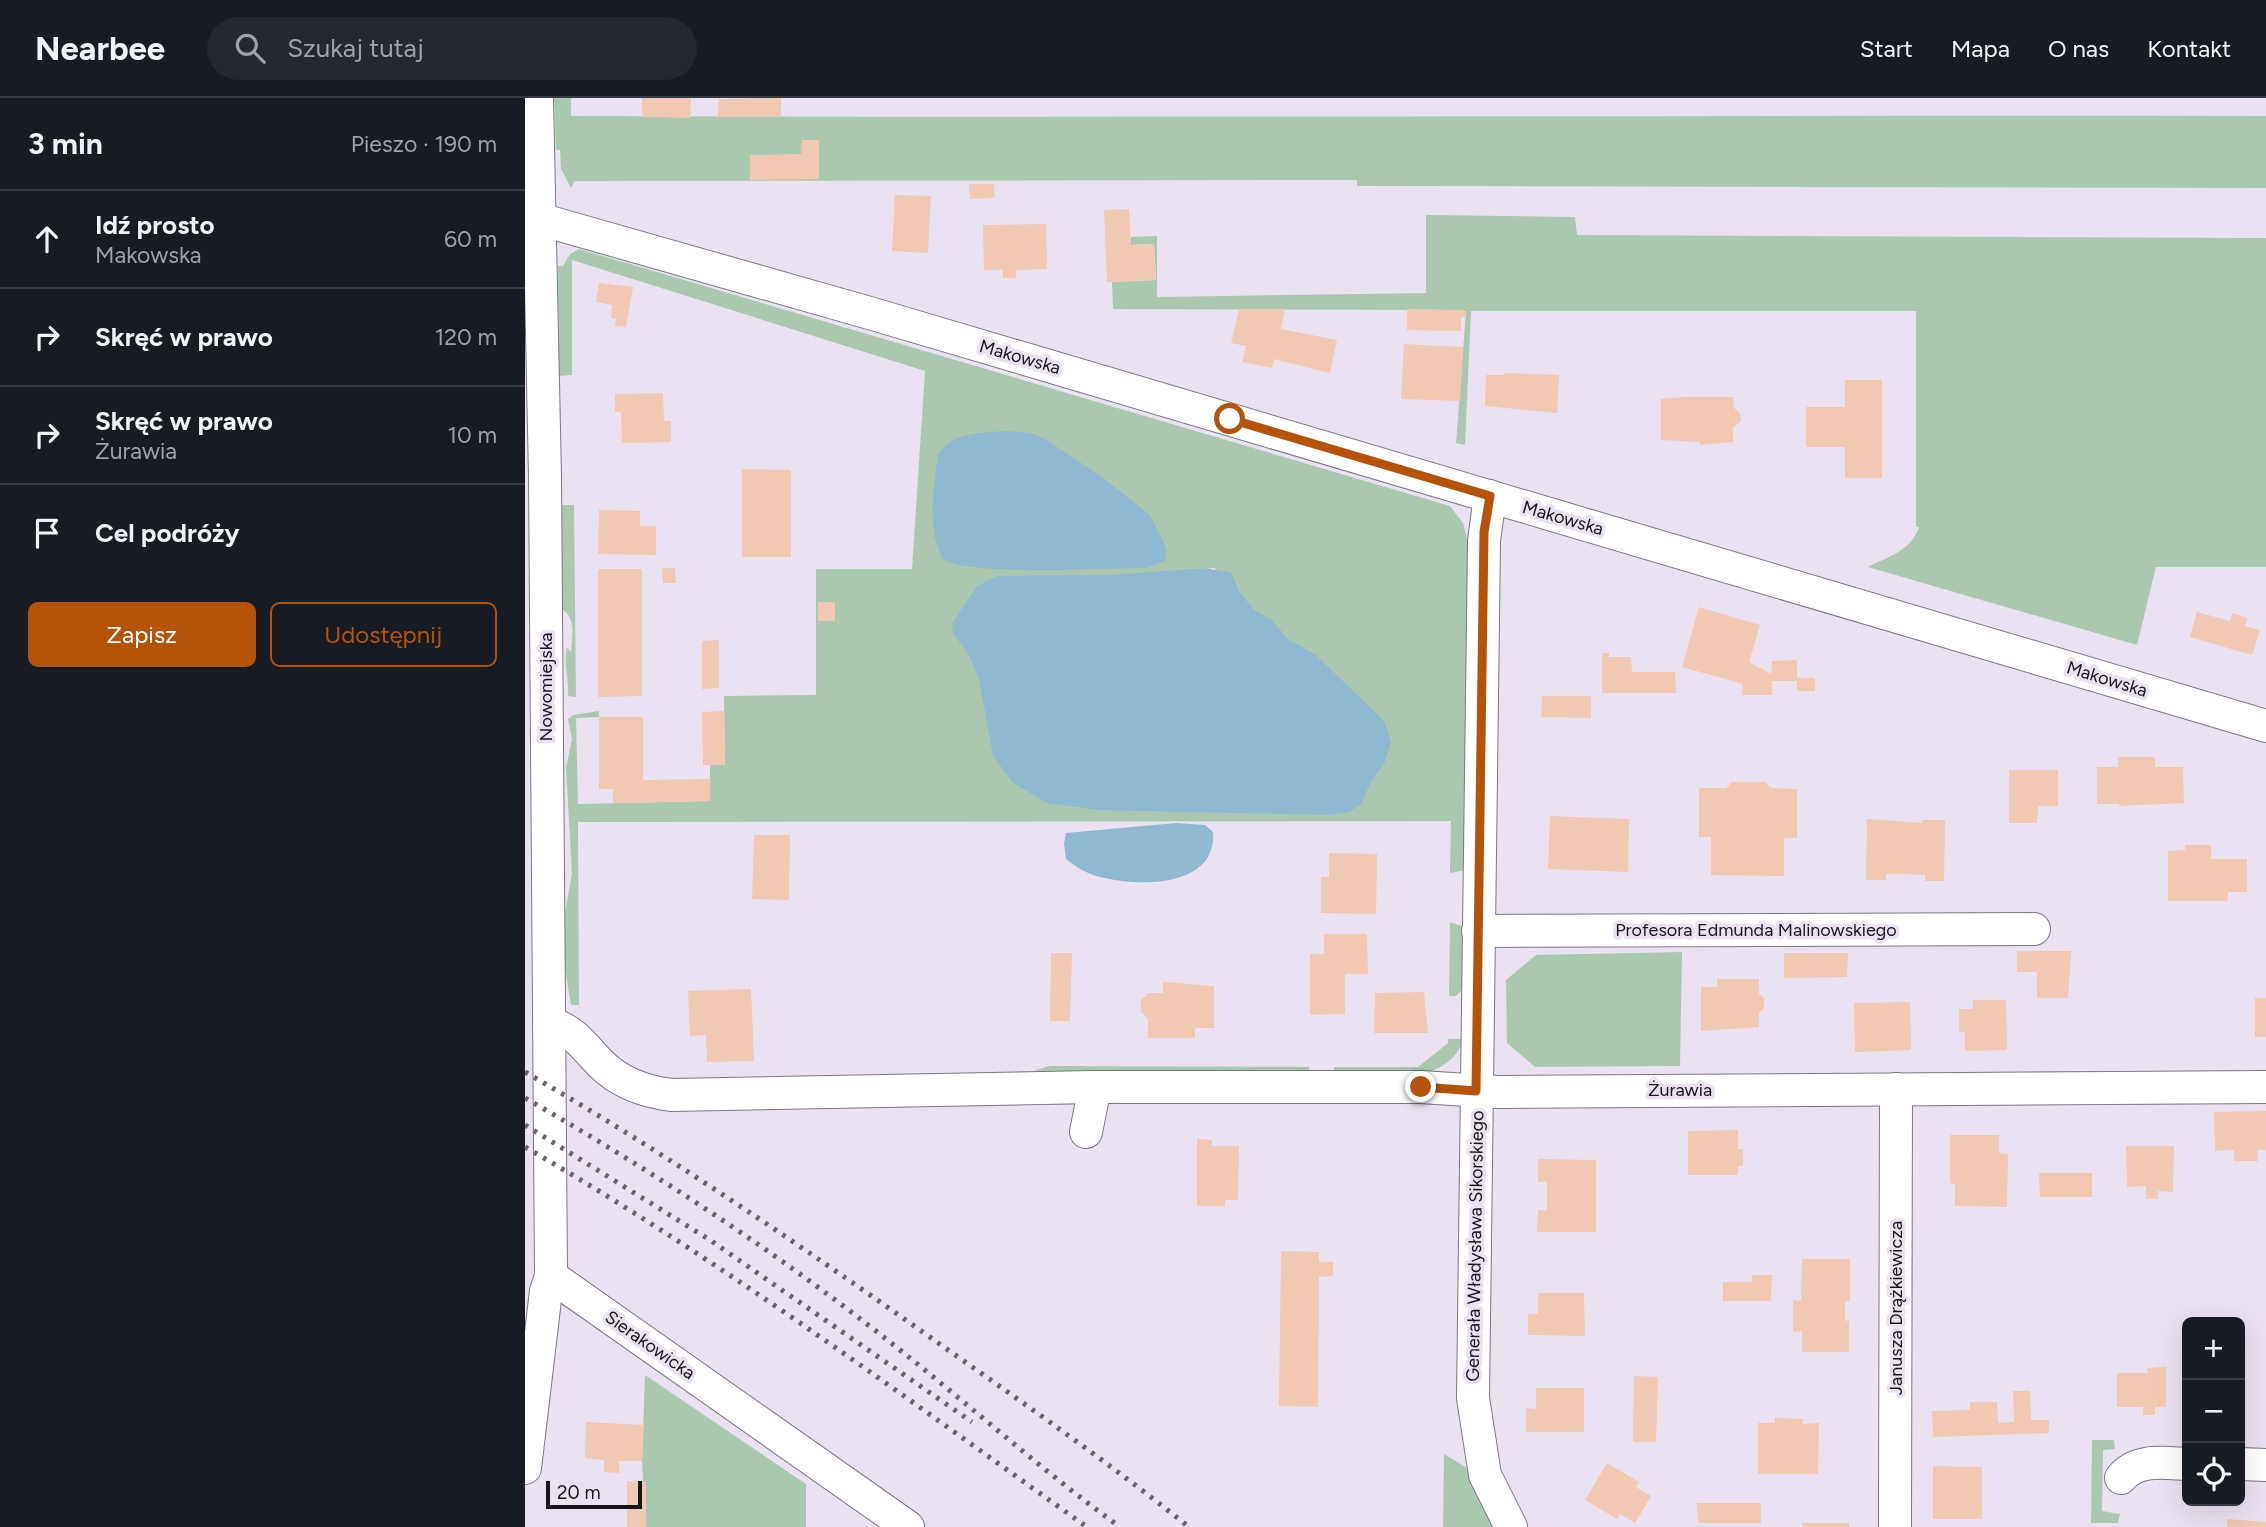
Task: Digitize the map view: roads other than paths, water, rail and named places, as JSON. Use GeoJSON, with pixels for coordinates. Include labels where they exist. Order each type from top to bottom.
{"type":"FeatureCollection","features":[{"type":"Feature","properties":{"kind":"street","name":"Nowomiejska"},"geometry":{"type":"LineString","coordinates":[[537,98],[531,216],[545,477],[551,1276]]}},
{"type":"Feature","properties":{"kind":"street","name":"Makowska"},"geometry":{"type":"LineString","coordinates":[[531,216],[2266,726]]}},
{"type":"Feature","properties":{"kind":"street","name":"Generała Władysława Sikorskiego"},"geometry":{"type":"LineString","coordinates":[[1490,496],[1484,532],[1473,1398],[1477,1439],[1485,1475],[1511,1527]]}},
{"type":"Feature","properties":{"kind":"street","name":"Profesora Edmunda Malinowskiego"},"geometry":{"type":"LineString","coordinates":[[1478,931],[2034,929]]}},
{"type":"Feature","properties":{"kind":"street","name":"Żurawia"},"geometry":{"type":"LineString","coordinates":[[550,1023],[578,1038],[610,1072],[657,1093],[1095,1087],[1421,1087],[1476,1091],[2266,1087]]}},
{"type":"Feature","properties":{"kind":"street"},"geometry":{"type":"LineString","coordinates":[[1086,1132],[1095,1087]]}},
{"type":"Feature","properties":{"kind":"street","name":"Janusza Drążkiewicza"},"geometry":{"type":"LineString","coordinates":[[1895,1527],[1896,1089]]}},
{"type":"Feature","properties":{"kind":"street"},"geometry":{"type":"LineString","coordinates":[[525,1468],[551,1276]]}},
{"type":"Feature","properties":{"kind":"street","name":"Sierakowicka"},"geometry":{"type":"LineString","coordinates":[[551,1276],[908,1527]]}},
{"type":"Feature","properties":{"kind":"street"},"geometry":{"type":"LineString","coordinates":[[2121,1478],[2135,1466],[2146,1463],[2182,1464]]}},
{"type":"Feature","properties":{"kind":"street"},"geometry":{"type":"LineString","coordinates":[[2245,1464],[2266,1465]]}},
{"type":"Feature","properties":{"kind":"water"},"geometry":{"type":"Polygon","coordinates":[[[1006,431],[1031,433],[1045,439],[1102,477],[1150,515],[1167,549],[1165,561],[1147,568],[1010,570],[959,565],[944,560],[938,549],[933,523],[933,494],[938,455],[951,441],[959,437],[1006,431]]]}},
{"type":"Feature","properties":{"kind":"water"},"geometry":{"type":"Polygon","coordinates":[[[1205,568],[1232,573],[1238,590],[1253,609],[1272,620],[1288,639],[1316,655],[1384,721],[1391,742],[1384,764],[1371,781],[1361,805],[1348,812],[1329,815],[1099,810],[1047,803],[1013,783],[993,756],[979,679],[969,655],[953,633],[952,623],[977,586],[997,576],[1112,575],[1205,568]]]}},
{"type":"Feature","properties":{"kind":"water"},"geometry":{"type":"Polygon","coordinates":[[[1176,823],[1205,825],[1213,832],[1211,850],[1203,864],[1173,879],[1154,882],[1116,880],[1091,874],[1066,859],[1066,833],[1176,823]]]}},
{"type":"Feature","properties":{"kind":"railway"},"geometry":{"type":"LineString","coordinates":[[525,1072],[632,1136],[788,1238],[1035,1412],[1189,1527]]}},
{"type":"Feature","properties":{"kind":"railway"},"geometry":{"type":"LineString","coordinates":[[525,1098],[663,1181],[839,1302],[1059,1481],[1120,1527]]}},
{"type":"Feature","properties":{"kind":"railway"},"geometry":{"type":"LineString","coordinates":[[525,1125],[710,1240],[972,1422]]}},
{"type":"Feature","properties":{"kind":"railway"},"geometry":{"type":"LineString","coordinates":[[525,1147],[598,1190],[740,1282],[1087,1527]]}}]}
